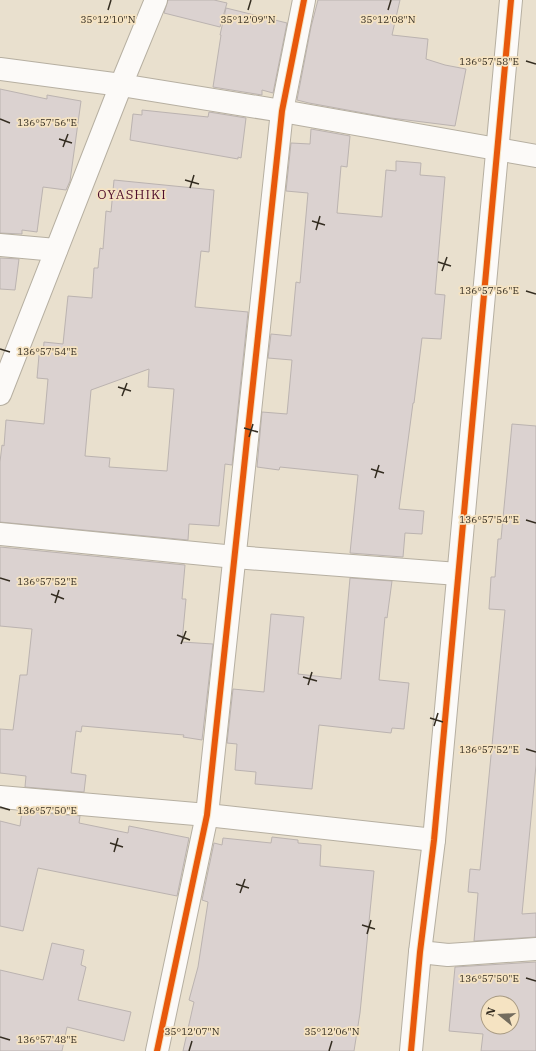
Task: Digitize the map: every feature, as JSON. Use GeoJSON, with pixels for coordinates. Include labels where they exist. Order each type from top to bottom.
{"type":"FeatureCollection","features":[{"type":"Feature","properties":{"kind":"street"},"geometry":{"type":"LineString","coordinates":[[0,394],[121,85],[156,0]]}},
{"type":"Feature","properties":{"kind":"street"},"geometry":{"type":"LineString","coordinates":[[156,1051],[207,815],[282,111],[304,0]]}},
{"type":"Feature","properties":{"kind":"street"},"geometry":{"type":"LineString","coordinates":[[412,1051],[420,952],[434,840],[511,0]]}},
{"type":"Feature","properties":{"kind":"street"},"geometry":{"type":"LineString","coordinates":[[0,69],[121,85],[282,111],[536,156]]}},
{"type":"Feature","properties":{"kind":"street"},"geometry":{"type":"LineString","coordinates":[[0,245],[56,250]]}},
{"type":"Feature","properties":{"kind":"street"},"geometry":{"type":"LineString","coordinates":[[0,534],[235,558],[458,574]]}},
{"type":"Feature","properties":{"kind":"street"},"geometry":{"type":"LineString","coordinates":[[0,797],[207,815],[434,840]]}},
{"type":"Feature","properties":{"kind":"street"},"geometry":{"type":"LineString","coordinates":[[420,952],[448,954],[536,949]]}},
{"type":"Feature","properties":{"kind":"building"},"geometry":{"type":"Polygon","coordinates":[[[168,0],[214,0],[227,3],[220,27],[164,13],[168,0]]]}},
{"type":"Feature","properties":{"kind":"building"},"geometry":{"type":"Polygon","coordinates":[[[318,0],[400,0],[392,35],[428,39],[426,59],[445,65],[466,69],[455,126],[391,118],[297,100],[311,27],[318,0]]]}},
{"type":"Feature","properties":{"kind":"building"},"geometry":{"type":"Polygon","coordinates":[[[226,8],[287,23],[273,93],[262,90],[262,95],[213,87],[220,35],[226,8]]]}},
{"type":"Feature","properties":{"kind":"building"},"geometry":{"type":"Polygon","coordinates":[[[0,89],[47,99],[47,95],[81,101],[70,181],[66,190],[43,187],[37,232],[22,230],[22,234],[0,233],[0,89]]]}},
{"type":"Feature","properties":{"kind":"building"},"geometry":{"type":"Polygon","coordinates":[[[142,110],[208,117],[209,112],[246,118],[241,158],[238,157],[238,159],[130,140],[133,114],[142,115],[142,110]]]}},
{"type":"Feature","properties":{"kind":"building"},"geometry":{"type":"Polygon","coordinates":[[[311,129],[350,136],[347,167],[341,166],[337,213],[382,217],[386,170],[396,171],[396,161],[421,163],[420,175],[445,177],[435,294],[445,295],[441,339],[422,338],[399,509],[424,511],[422,534],[405,533],[403,557],[350,553],[358,475],[280,467],[279,470],[257,467],[262,412],[287,414],[292,360],[268,358],[271,334],[291,336],[296,282],[300,283],[308,193],[286,191],[291,143],[310,144],[311,129]]]}},
{"type":"Feature","properties":{"kind":"building"},"geometry":{"type":"Polygon","coordinates":[[[114,180],[214,190],[209,252],[201,251],[195,307],[248,312],[232,465],[225,464],[219,526],[189,524],[188,540],[0,522],[0,462],[2,445],[4,446],[6,420],[44,424],[48,379],[37,378],[39,355],[43,356],[44,342],[63,344],[68,296],[92,298],[94,268],[98,268],[100,248],[103,249],[106,211],[111,212],[114,180]],[[149,369],[91,390],[85,456],[110,458],[109,467],[167,471],[174,389],[148,387],[149,369]]]}},
{"type":"Feature","properties":{"kind":"building"},"geometry":{"type":"Polygon","coordinates":[[[0,258],[19,259],[15,290],[0,289],[0,258]]]}},
{"type":"Feature","properties":{"kind":"building"},"geometry":{"type":"Polygon","coordinates":[[[512,424],[536,426],[536,765],[522,914],[536,913],[536,937],[474,941],[478,893],[468,892],[470,869],[480,870],[505,610],[489,609],[491,577],[495,577],[498,539],[501,539],[512,424]]]}},
{"type":"Feature","properties":{"kind":"building"},"geometry":{"type":"Polygon","coordinates":[[[0,547],[185,565],[182,599],[186,599],[182,642],[213,644],[202,740],[183,737],[184,735],[82,726],[81,732],[76,731],[71,773],[86,775],[84,792],[25,787],[26,776],[0,773],[0,729],[13,730],[20,675],[27,675],[32,629],[0,626],[0,547]]]}},
{"type":"Feature","properties":{"kind":"building"},"geometry":{"type":"Polygon","coordinates":[[[350,578],[392,581],[387,618],[385,617],[379,680],[409,683],[404,729],[392,728],[391,733],[319,725],[312,789],[255,784],[256,772],[235,770],[237,744],[227,743],[233,689],[264,692],[271,614],[304,617],[298,674],[341,679],[350,578]]]}},
{"type":"Feature","properties":{"kind":"building"},"geometry":{"type":"Polygon","coordinates":[[[22,811],[80,816],[79,823],[128,833],[129,826],[189,838],[177,896],[38,868],[23,931],[0,926],[0,821],[20,826],[22,811]]]}},
{"type":"Feature","properties":{"kind":"building"},"geometry":{"type":"Polygon","coordinates":[[[272,837],[298,840],[298,843],[321,845],[320,866],[374,871],[360,1013],[354,1051],[183,1051],[194,1002],[189,1000],[198,967],[208,902],[202,900],[214,843],[222,845],[223,838],[271,843],[272,837]]]}},
{"type":"Feature","properties":{"kind":"building"},"geometry":{"type":"Polygon","coordinates":[[[52,943],[84,950],[81,965],[86,967],[78,1000],[131,1012],[124,1041],[67,1027],[62,1051],[0,1051],[0,970],[43,980],[52,943]]]}},
{"type":"Feature","properties":{"kind":"building"},"geometry":{"type":"Polygon","coordinates":[[[536,962],[536,1051],[481,1051],[483,1035],[520,1035],[520,995],[480,995],[480,1034],[449,1031],[455,967],[536,962]]]}},
{"type":"Feature","properties":{"kind":"cycle path"},"geometry":{"type":"LineString","coordinates":[[157,1051],[207,815],[282,111],[304,0]]}},
{"type":"Feature","properties":{"kind":"cycle path"},"geometry":{"type":"LineString","coordinates":[[411,1051],[420,952],[434,840],[511,0]]}},
{"type":"Feature","properties":{"kind":"district","name":"OYASHIKI"},"geometry":{"type":"Point","coordinates":[132,194]}}]}
